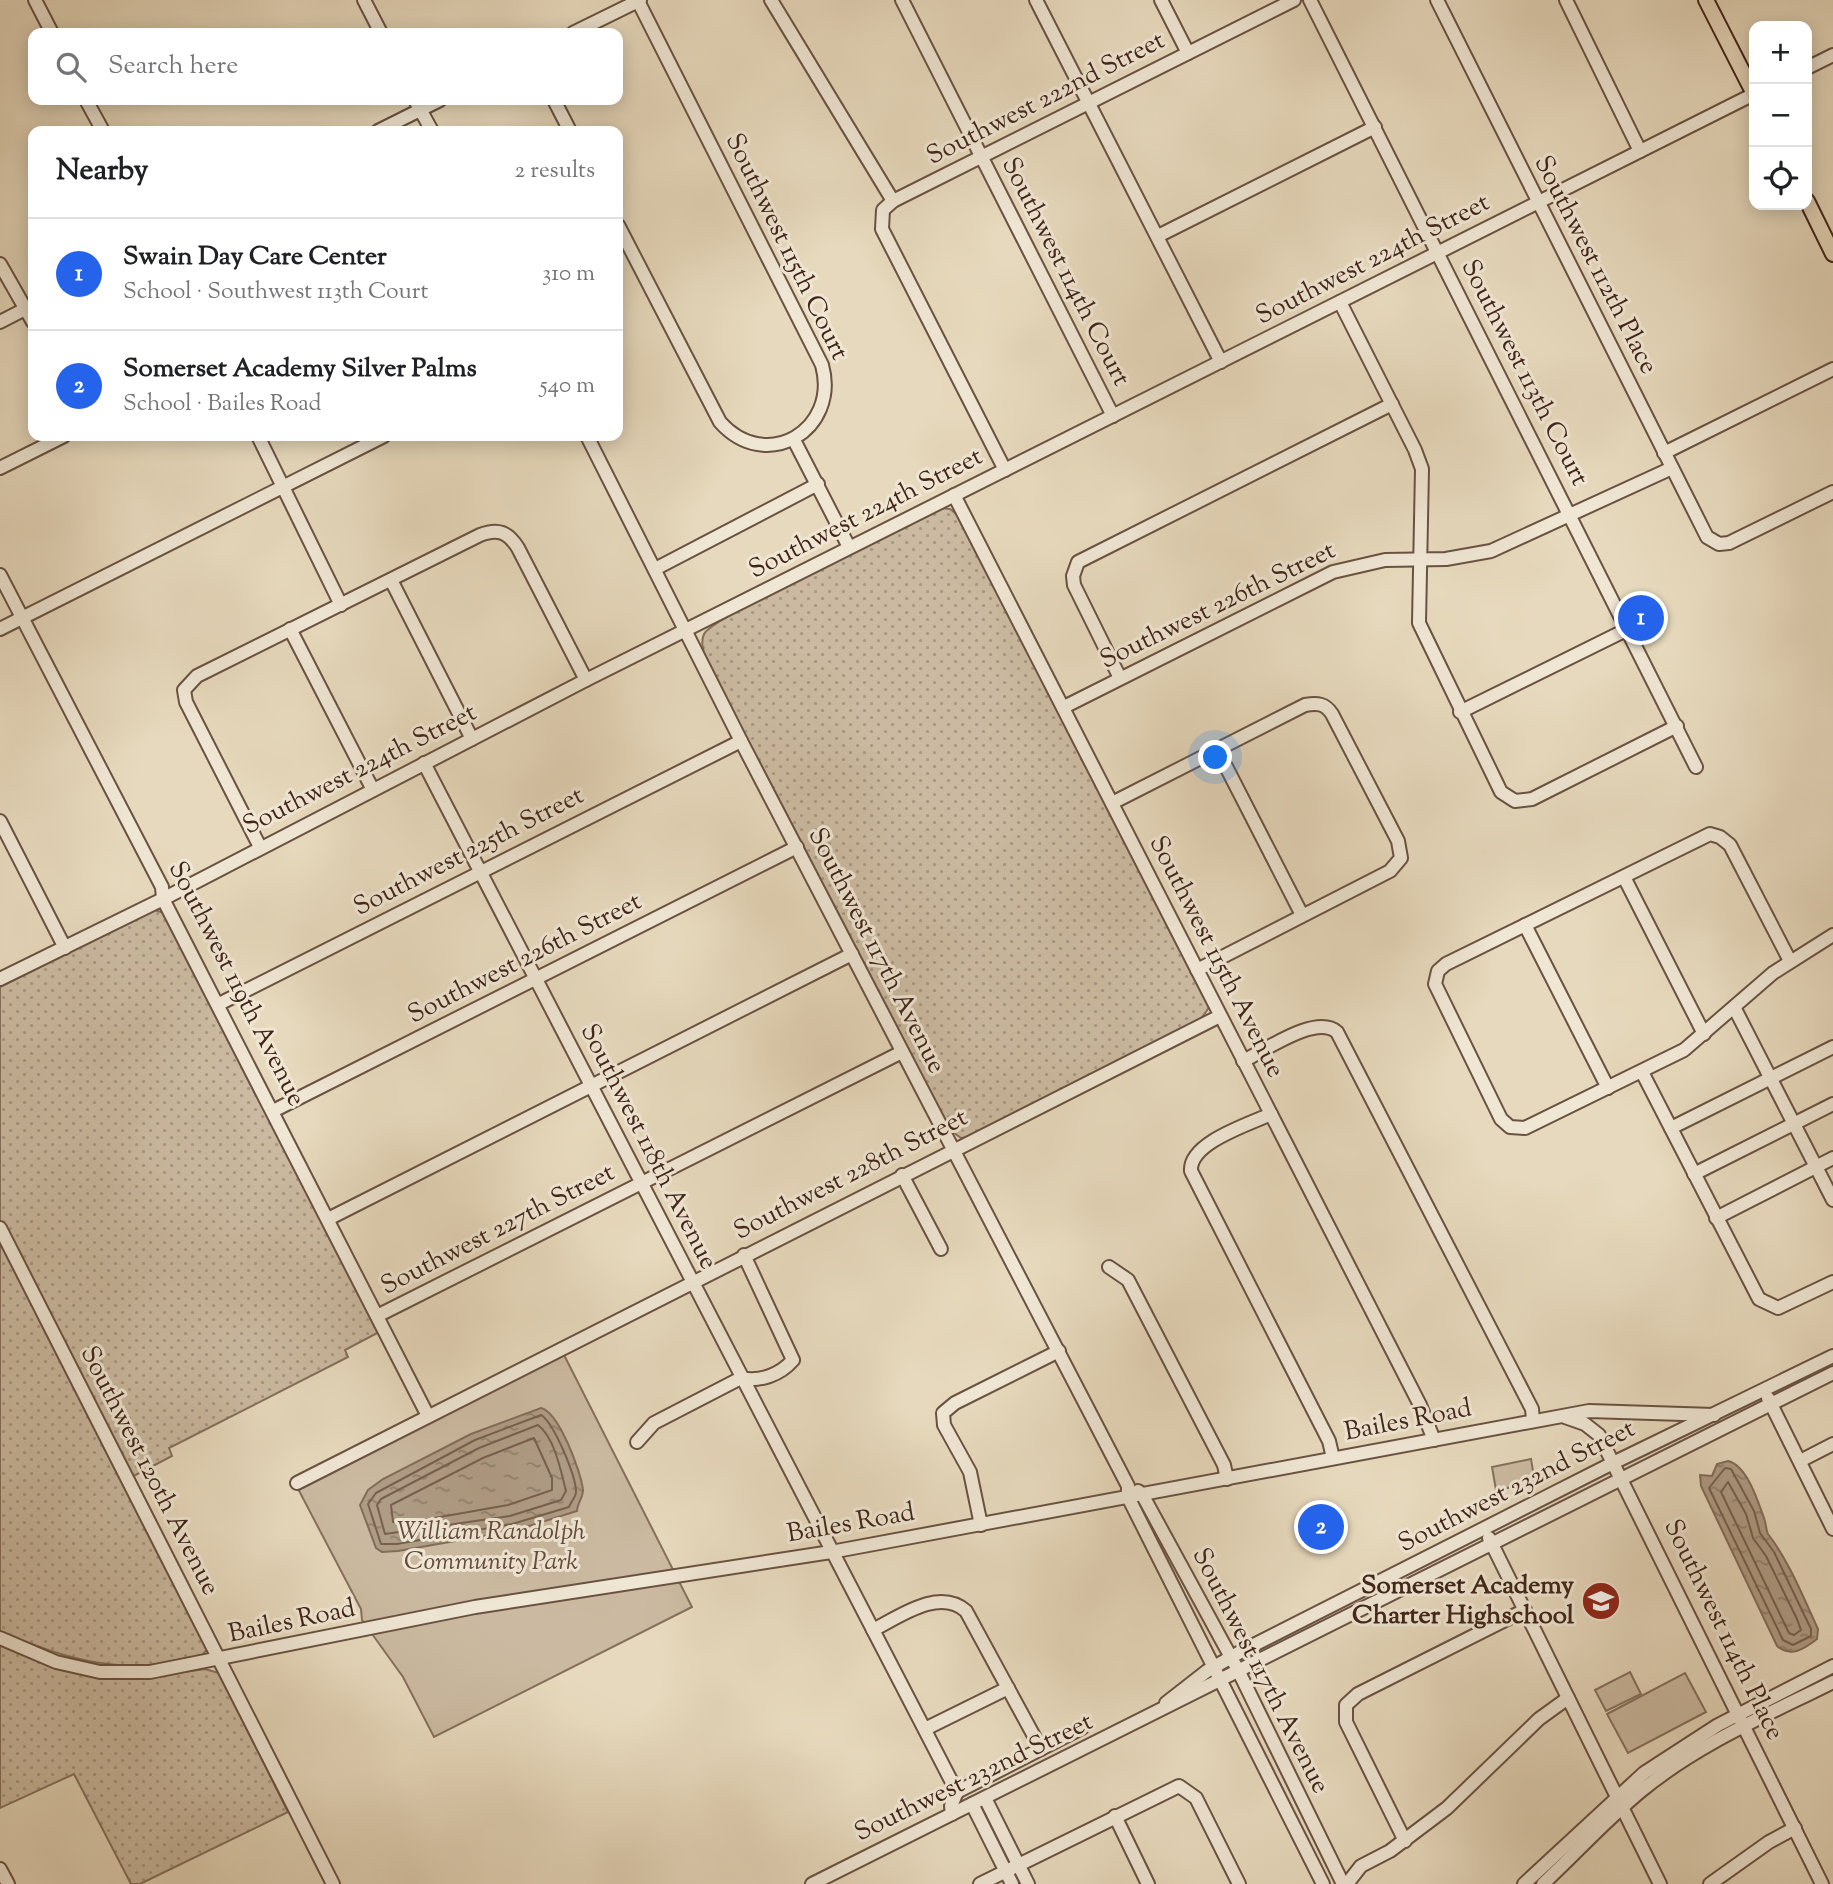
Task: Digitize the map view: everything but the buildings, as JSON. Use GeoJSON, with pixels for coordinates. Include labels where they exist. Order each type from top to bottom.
{"type":"FeatureCollection","features":[{"type":"Feature","properties":{"kind":"main road"},"geometry":{"type":"LineString","coordinates":[[1706,0],[1749,84]]}},
{"type":"Feature","properties":{"kind":"main road"},"geometry":{"type":"LineString","coordinates":[[1811,210],[1833,254]]}},
{"type":"Feature","properties":{"kind":"street"},"geometry":{"type":"LineString","coordinates":[[35,0],[49,28]]}},
{"type":"Feature","properties":{"kind":"street"},"geometry":{"type":"LineString","coordinates":[[364,0],[378,28]]}},
{"type":"Feature","properties":{"kind":"street"},"geometry":{"type":"LineString","coordinates":[[583,28],[639,0]]}},
{"type":"Feature","properties":{"kind":"street","name":"Southwest 115th Court"},"geometry":{"type":"LineString","coordinates":[[639,0],[822,365],[825,386],[820,409],[810,425],[794,440]]}},
{"type":"Feature","properties":{"kind":"street"},"geometry":{"type":"LineString","coordinates":[[771,0],[893,201],[881,214],[883,229],[1005,470]]}},
{"type":"Feature","properties":{"kind":"street","name":"Southwest 114th Court"},"geometry":{"type":"LineString","coordinates":[[902,0],[1113,416]]}},
{"type":"Feature","properties":{"kind":"street"},"geometry":{"type":"LineString","coordinates":[[1036,0],[1221,362]]}},
{"type":"Feature","properties":{"kind":"street"},"geometry":{"type":"LineString","coordinates":[[1161,0],[1188,53]]}},
{"type":"Feature","properties":{"kind":"street","name":"Southwest 113th Court"},"geometry":{"type":"LineString","coordinates":[[1310,0],[1696,766]]}},
{"type":"Feature","properties":{"kind":"street","name":"Southwest 112th Place"},"geometry":{"type":"LineString","coordinates":[[1437,0],[1704,533],[1719,544],[1730,543],[1833,492]]}},
{"type":"Feature","properties":{"kind":"street"},"geometry":{"type":"LineString","coordinates":[[1566,0],[1640,151]]}},
{"type":"Feature","properties":{"kind":"street","name":"Southwest 222nd Street"},"geometry":{"type":"LineString","coordinates":[[893,201],[1287,2]]}},
{"type":"Feature","properties":{"kind":"street"},"geometry":{"type":"LineString","coordinates":[[1812,66],[1833,55]]}},
{"type":"Feature","properties":{"kind":"street","name":"Southwest 224th Street"},"geometry":{"type":"LineString","coordinates":[[0,979],[163,899],[849,547],[1749,96]]}},
{"type":"Feature","properties":{"kind":"street"},"geometry":{"type":"LineString","coordinates":[[89,105],[100,126]]}},
{"type":"Feature","properties":{"kind":"street"},"geometry":{"type":"LineString","coordinates":[[386,126],[418,105],[429,126]]}},
{"type":"Feature","properties":{"kind":"street"},"geometry":{"type":"LineString","coordinates":[[557,105],[567,126]]}},
{"type":"Feature","properties":{"kind":"street"},"geometry":{"type":"LineString","coordinates":[[1158,236],[1375,127]]}},
{"type":"Feature","properties":{"kind":"street"},"geometry":{"type":"LineString","coordinates":[[623,235],[720,422],[731,433],[758,444],[794,440],[849,547]]}},
{"type":"Feature","properties":{"kind":"street"},"geometry":{"type":"LineString","coordinates":[[0,264],[28,306]]}},
{"type":"Feature","properties":{"kind":"street"},"geometry":{"type":"LineString","coordinates":[[1340,302],[1422,469],[1419,623],[1498,787],[1511,800],[1522,801],[1538,796],[1676,726]]}},
{"type":"Feature","properties":{"kind":"street"},"geometry":{"type":"LineString","coordinates":[[0,322],[28,308]]}},
{"type":"Feature","properties":{"kind":"street"},"geometry":{"type":"LineString","coordinates":[[1664,453],[1833,369]]}},
{"type":"Feature","properties":{"kind":"street"},"geometry":{"type":"LineString","coordinates":[[1121,678],[1075,589],[1073,571],[1078,562],[1392,404]]}},
{"type":"Feature","properties":{"kind":"street"},"geometry":{"type":"LineString","coordinates":[[0,468],[54,441]]}},
{"type":"Feature","properties":{"kind":"street"},"geometry":{"type":"LineString","coordinates":[[260,441],[341,605]]}},
{"type":"Feature","properties":{"kind":"street"},"geometry":{"type":"LineString","coordinates":[[0,629],[374,441]]}},
{"type":"Feature","properties":{"kind":"street","name":"Southwest 117th Avenue"},"geometry":{"type":"LineString","coordinates":[[590,441],[741,741],[1059,1351],[1324,1884]]}},
{"type":"Feature","properties":{"kind":"street","name":"Southwest 226th Street"},"geometry":{"type":"LineString","coordinates":[[1064,706],[1333,572],[1367,562],[1456,558],[1491,551],[1672,468]]}},
{"type":"Feature","properties":{"kind":"street","name":"Southwest 224th Street"},"geometry":{"type":"LineString","coordinates":[[656,569],[818,484]]}},
{"type":"Feature","properties":{"kind":"street","name":"Southwest 115th Avenue"},"geometry":{"type":"LineString","coordinates":[[954,495],[1420,1405],[1434,1440]]}},
{"type":"Feature","properties":{"kind":"street"},"geometry":{"type":"LineString","coordinates":[[260,847],[188,706],[184,690],[193,678],[480,535],[502,531],[518,548],[586,680]]}},
{"type":"Feature","properties":{"kind":"street","name":"Southwest 119th Avenue"},"geometry":{"type":"LineString","coordinates":[[0,575],[159,881],[163,899],[428,1416]]}},
{"type":"Feature","properties":{"kind":"street"},"geometry":{"type":"LineString","coordinates":[[391,580],[472,739]]}},
{"type":"Feature","properties":{"kind":"street"},"geometry":{"type":"LineString","coordinates":[[290,629],[373,790]]}},
{"type":"Feature","properties":{"kind":"street"},"geometry":{"type":"LineString","coordinates":[[1460,712],[1628,629]]}},
{"type":"Feature","properties":{"kind":"street"},"geometry":{"type":"LineString","coordinates":[[1112,803],[1305,705],[1324,705],[1332,714],[1398,841],[1401,858],[1390,871],[1197,970]]}},
{"type":"Feature","properties":{"kind":"street","name":"Southwest 225th Street"},"geometry":{"type":"LineString","coordinates":[[219,1004],[741,741]]}},
{"type":"Feature","properties":{"kind":"street"},"geometry":{"type":"LineString","coordinates":[[1217,749],[1302,915]]}},
{"type":"Feature","properties":{"kind":"street","name":"Southwest 118th Avenue"},"geometry":{"type":"LineString","coordinates":[[424,763],[957,1792]]}},
{"type":"Feature","properties":{"kind":"street"},"geometry":{"type":"LineString","coordinates":[[0,821],[65,948]]}},
{"type":"Feature","properties":{"kind":"street"},"geometry":{"type":"LineString","coordinates":[[1790,961],[1730,845],[1723,838],[1713,835],[1702,836],[1443,966],[1435,984],[1501,1119],[1510,1126],[1529,1126],[1684,1050],[1790,961],[1830,937],[1833,952]]}},
{"type":"Feature","properties":{"kind":"street","name":"Southwest 226th Street"},"geometry":{"type":"LineString","coordinates":[[273,1111],[797,847]]}},
{"type":"Feature","properties":{"kind":"street"},"geometry":{"type":"LineString","coordinates":[[1623,877],[1704,1034]]}},
{"type":"Feature","properties":{"kind":"street"},"geometry":{"type":"LineString","coordinates":[[1525,925],[1608,1087]]}},
{"type":"Feature","properties":{"kind":"street"},"geometry":{"type":"LineString","coordinates":[[328,1219],[852,954]]}},
{"type":"Feature","properties":{"kind":"street"},"geometry":{"type":"LineString","coordinates":[[1734,1007],[1833,1200]]}},
{"type":"Feature","properties":{"kind":"street","name":"Southwest 228th Street"},"geometry":{"type":"LineString","coordinates":[[297,1483],[691,1281],[1220,1016]]}},
{"type":"Feature","properties":{"kind":"street"},"geometry":{"type":"LineString","coordinates":[[1243,1061],[1314,1026],[1328,1025],[1342,1038],[1532,1409],[1533,1420]]}},
{"type":"Feature","properties":{"kind":"street"},"geometry":{"type":"LineString","coordinates":[[1671,1128],[1833,1047]]}},
{"type":"Feature","properties":{"kind":"street","name":"Southwest 227th Street"},"geometry":{"type":"LineString","coordinates":[[377,1316],[902,1052]]}},
{"type":"Feature","properties":{"kind":"street"},"geometry":{"type":"LineString","coordinates":[[1642,1072],[1755,1293],[1771,1307],[1783,1307],[1833,1282]]}},
{"type":"Feature","properties":{"kind":"street"},"geometry":{"type":"LineString","coordinates":[[1694,1174],[1833,1104]]}},
{"type":"Feature","properties":{"kind":"street"},"geometry":{"type":"LineString","coordinates":[[1270,1114],[1201,1148],[1191,1164],[1193,1177],[1329,1441],[1333,1458]]}},
{"type":"Feature","properties":{"kind":"street"},"geometry":{"type":"LineString","coordinates":[[1716,1218],[1833,1158]]}},
{"type":"Feature","properties":{"kind":"street"},"geometry":{"type":"LineString","coordinates":[[902,1175],[941,1249]]}},
{"type":"Feature","properties":{"kind":"street","name":"Southwest 120th Avenue"},"geometry":{"type":"LineString","coordinates":[[0,1228],[333,1884]]}},
{"type":"Feature","properties":{"kind":"street"},"geometry":{"type":"LineString","coordinates":[[636,1442],[648,1428],[664,1417],[741,1378],[757,1380],[783,1369],[793,1360],[744,1255]]}},
{"type":"Feature","properties":{"kind":"street"},"geometry":{"type":"LineString","coordinates":[[1110,1267],[1128,1280],[1224,1465],[1227,1479]]}},
{"type":"Feature","properties":{"kind":"street"},"geometry":{"type":"LineString","coordinates":[[981,1524],[970,1472],[944,1425],[943,1413],[955,1403],[1059,1351]]}},
{"type":"Feature","properties":{"kind":"street","name":"Southwest 232nd Street"},"geometry":{"type":"LineString","coordinates":[[1156,1713],[1215,1665],[1614,1463],[1833,1356]]}},
{"type":"Feature","properties":{"kind":"street","name":"Southwest 232nd Street"},"geometry":{"type":"LineString","coordinates":[[812,1884],[1833,1373]]}},
{"type":"Feature","properties":{"kind":"street"},"geometry":{"type":"LineString","coordinates":[[1765,1391],[1833,1529]]}},
{"type":"Feature","properties":{"kind":"street"},"geometry":{"type":"LineString","coordinates":[[1562,1416],[1585,1424],[1599,1435],[1602,1418],[1619,1410]]}},
{"type":"Feature","properties":{"kind":"street","name":"Bailes Road"},"geometry":{"type":"LineString","coordinates":[[1142,1494],[1589,1411],[1714,1415]]}},
{"type":"Feature","properties":{"kind":"street","name":"Southwest 114th Place"},"geometry":{"type":"LineString","coordinates":[[1599,1435],[1623,1478],[1822,1884]]}},
{"type":"Feature","properties":{"kind":"street"},"geometry":{"type":"LineString","coordinates":[[1800,1461],[1833,1444]]}},
{"type":"Feature","properties":{"kind":"street"},"geometry":{"type":"LineString","coordinates":[[1128,1491],[1142,1494]]}},
{"type":"Feature","properties":{"kind":"street","name":"Bailes Road"},"geometry":{"type":"LineString","coordinates":[[0,1638],[56,1662],[100,1672],[150,1672],[475,1607],[831,1552],[981,1524],[1128,1491]]}},
{"type":"Feature","properties":{"kind":"street","name":"Southwest 117th Avenue"},"geometry":{"type":"LineString","coordinates":[[1142,1494],[1239,1672],[1332,1863],[1345,1884]]}},
{"type":"Feature","properties":{"kind":"street"},"geometry":{"type":"LineString","coordinates":[[1484,1529],[1660,1884]]}},
{"type":"Feature","properties":{"kind":"street"},"geometry":{"type":"LineString","coordinates":[[873,1630],[930,1602],[958,1604],[966,1611],[1041,1749]]}},
{"type":"Feature","properties":{"kind":"street"},"geometry":{"type":"LineString","coordinates":[[1405,1841],[1346,1722],[1346,1704],[1358,1694],[1525,1611]]}},
{"type":"Feature","properties":{"kind":"street"},"geometry":{"type":"LineString","coordinates":[[1524,1884],[1619,1802],[1680,1764],[1742,1720],[1833,1666]]}},
{"type":"Feature","properties":{"kind":"street"},"geometry":{"type":"LineString","coordinates":[[1742,1720],[1833,1682]]}},
{"type":"Feature","properties":{"kind":"street"},"geometry":{"type":"LineString","coordinates":[[925,1729],[1008,1688]]}},
{"type":"Feature","properties":{"kind":"street"},"geometry":{"type":"LineString","coordinates":[[1345,1884],[1361,1866],[1405,1841],[1447,1808],[1539,1719],[1568,1698]]}},
{"type":"Feature","properties":{"kind":"street"},"geometry":{"type":"LineString","coordinates":[[952,1814],[951,1805],[957,1792],[1082,1728]]}},
{"type":"Feature","properties":{"kind":"street"},"geometry":{"type":"LineString","coordinates":[[980,1884],[1172,1787],[1185,1788],[1196,1798],[1239,1884]]}},
{"type":"Feature","properties":{"kind":"street"},"geometry":{"type":"LineString","coordinates":[[985,1798],[1028,1884]]}},
{"type":"Feature","properties":{"kind":"street"},"geometry":{"type":"LineString","coordinates":[[1543,1884],[1619,1802]]}},
{"type":"Feature","properties":{"kind":"street"},"geometry":{"type":"LineString","coordinates":[[972,1804],[1012,1884]]}},
{"type":"Feature","properties":{"kind":"street"},"geometry":{"type":"LineString","coordinates":[[1115,1816],[1148,1884]]}},
{"type":"Feature","properties":{"kind":"street"},"geometry":{"type":"LineString","coordinates":[[1710,1884],[1769,1842],[1795,1828]]}},
{"type":"Feature","properties":{"kind":"street"},"geometry":{"type":"LineString","coordinates":[[1332,1863],[1345,1867],[1361,1866]]}},
{"type":"Feature","properties":{"kind":"street"},"geometry":{"type":"LineString","coordinates":[[0,1869],[8,1884]]}},
{"type":"Feature","properties":{"kind":"street"},"geometry":{"type":"LineString","coordinates":[[1312,1884],[1317,1870]]}},
{"type":"Feature","properties":{"kind":"green space"},"geometry":{"type":"Polygon","coordinates":[[[941,508],[950,509],[960,517],[1210,1006],[1201,1019],[970,1137],[961,1138],[946,1127],[706,660],[702,644],[704,634],[740,609],[941,508]]]}},
{"type":"Feature","properties":{"kind":"green space"},"geometry":{"type":"Polygon","coordinates":[[[155,910],[167,914],[381,1331],[345,1350],[348,1357],[169,1448],[172,1456],[124,1481],[207,1649],[200,1658],[171,1663],[121,1665],[75,1658],[0,1632],[0,987],[155,910]]]}},
{"type":"Feature","properties":{"kind":"green space","name":"William Randolph Community Park"},"geometry":{"type":"Polygon","coordinates":[[[562,1351],[692,1607],[434,1737],[403,1677],[362,1620],[361,1609],[296,1485],[562,1351]]]}},
{"type":"Feature","properties":{"kind":"green space"},"geometry":{"type":"Polygon","coordinates":[[[1531,1459],[1535,1483],[1496,1490],[1492,1467],[1531,1459]]]}},
{"type":"Feature","properties":{"kind":"green space"},"geometry":{"type":"Polygon","coordinates":[[[0,1645],[141,1678],[205,1669],[219,1673],[288,1812],[140,1884],[131,1884],[74,1774],[0,1808],[0,1645]]]}},
{"type":"Feature","properties":{"kind":"green space"},"geometry":{"type":"Polygon","coordinates":[[[1630,1672],[1641,1694],[1606,1711],[1595,1690],[1630,1672]]]}},
{"type":"Feature","properties":{"kind":"green space"},"geometry":{"type":"Polygon","coordinates":[[[1685,1673],[1706,1712],[1628,1753],[1607,1714],[1685,1673]]]}},
{"type":"Feature","properties":{"kind":"water"},"geometry":{"type":"Polygon","coordinates":[[[541,1408],[548,1412],[562,1431],[578,1470],[583,1490],[577,1511],[513,1531],[398,1551],[382,1552],[376,1548],[360,1505],[368,1490],[383,1479],[471,1434],[541,1408]]]}},
{"type":"Feature","properties":{"kind":"water"},"geometry":{"type":"Polygon","coordinates":[[[1728,1461],[1741,1469],[1751,1485],[1768,1534],[1789,1567],[1818,1629],[1817,1639],[1797,1651],[1782,1650],[1777,1646],[1701,1486],[1700,1475],[1712,1476],[1717,1464],[1728,1461]]]}},
{"type":"Feature","properties":{"kind":"place","name":"Swain Day Care Center"},"geometry":{"type":"Point","coordinates":[1641,618]}},
{"type":"Feature","properties":{"kind":"place","name":"Somerset Academy Silver Palms"},"geometry":{"type":"Point","coordinates":[1321,1527]}},
{"type":"Feature","properties":{"kind":"place","name":"Somerset Academy Charter Highschool"},"geometry":{"type":"Point","coordinates":[1601,1601]}}]}
